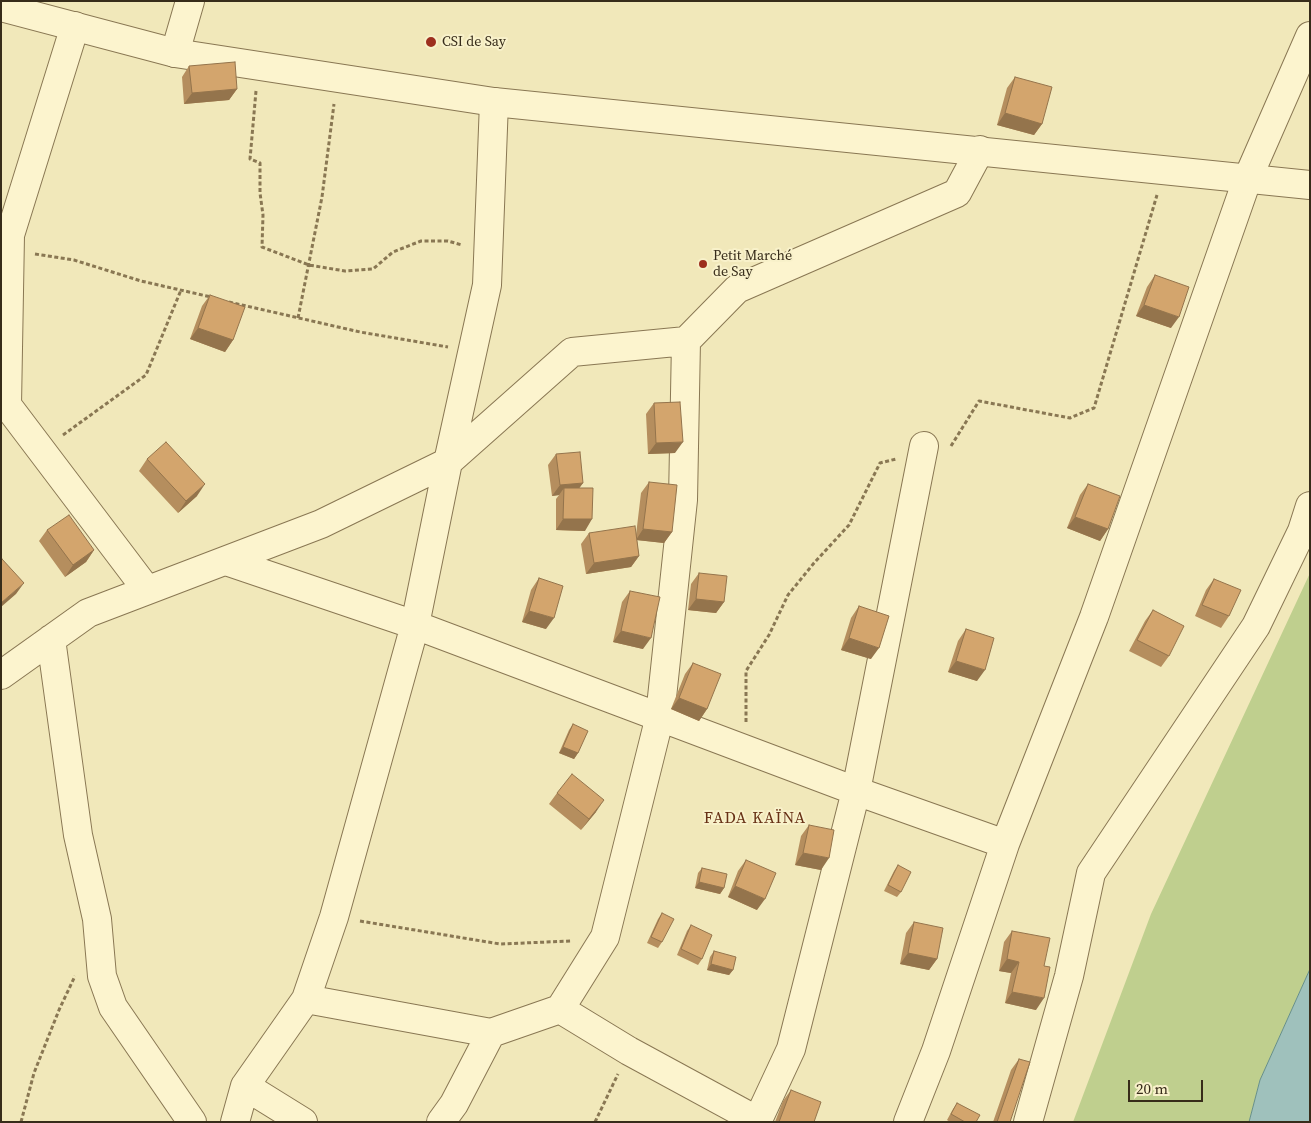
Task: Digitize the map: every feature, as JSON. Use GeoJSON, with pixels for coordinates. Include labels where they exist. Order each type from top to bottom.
{"type":"FeatureCollection","features":[{"type":"Feature","properties":{"kind":"street"},"geometry":{"type":"LineString","coordinates":[[176,53],[190,1]]}},
{"type":"Feature","properties":{"kind":"street"},"geometry":{"type":"LineString","coordinates":[[1,7],[176,53],[494,102],[1310,185]]}},
{"type":"Feature","properties":{"kind":"street"},"geometry":{"type":"LineString","coordinates":[[75,26],[5,250],[4,401],[147,590]]}},
{"type":"Feature","properties":{"kind":"street"},"geometry":{"type":"LineString","coordinates":[[908,1122],[936,1051],[1005,844],[1094,617],[1247,180],[1310,36]]}},
{"type":"Feature","properties":{"kind":"street"},"geometry":{"type":"LineString","coordinates":[[235,1122],[245,1086],[306,999],[334,917],[415,625],[487,285],[494,102]]}},
{"type":"Feature","properties":{"kind":"street"},"geometry":{"type":"LineString","coordinates":[[1,674],[88,613],[321,524],[448,462],[572,352],[686,342],[737,289],[957,193],[980,150]]}},
{"type":"Feature","properties":{"kind":"street"},"geometry":{"type":"LineString","coordinates":[[306,999],[491,1033],[560,1009],[605,938],[660,716],[683,500],[686,342]]}},
{"type":"Feature","properties":{"kind":"street"},"geometry":{"type":"LineString","coordinates":[[560,1009],[630,1051],[757,1121],[791,1049],[856,791],[924,446]]}},
{"type":"Feature","properties":{"kind":"street"},"geometry":{"type":"LineString","coordinates":[[1028,1122],[1069,976],[1091,873],[1256,626],[1302,531],[1310,506]]}},
{"type":"Feature","properties":{"kind":"street"},"geometry":{"type":"LineString","coordinates":[[226,561],[415,625],[856,791],[1005,844]]}},
{"type":"Feature","properties":{"kind":"street"},"geometry":{"type":"LineString","coordinates":[[51,639],[78,835],[97,919],[102,976],[113,1007],[192,1122]]}},
{"type":"Feature","properties":{"kind":"street"},"geometry":{"type":"LineString","coordinates":[[442,1122],[454,1104],[491,1033]]}},
{"type":"Feature","properties":{"kind":"street"},"geometry":{"type":"LineString","coordinates":[[245,1086],[303,1122]]}},
{"type":"Feature","properties":{"kind":"path"},"geometry":{"type":"LineString","coordinates":[[258,65],[250,159],[260,163],[260,193],[263,215],[262,247],[309,265],[345,272],[373,269],[393,252],[421,242],[448,240],[488,252]]}},
{"type":"Feature","properties":{"kind":"path"},"geometry":{"type":"LineString","coordinates":[[298,318],[322,197],[337,78]]}},
{"type":"Feature","properties":{"kind":"path"},"geometry":{"type":"LineString","coordinates":[[745,749],[746,671],[769,635],[788,595],[849,525],[880,463],[901,458],[924,446],[948,450],[979,401],[1070,418],[1094,408],[1164,170]]}},
{"type":"Feature","properties":{"kind":"path"},"geometry":{"type":"LineString","coordinates":[[5,250],[74,260],[141,281],[216,299]]}},
{"type":"Feature","properties":{"kind":"path"},"geometry":{"type":"LineString","coordinates":[[42,451],[146,375],[181,290]]}},
{"type":"Feature","properties":{"kind":"path"},"geometry":{"type":"LineString","coordinates":[[224,301],[360,332],[472,352]]}},
{"type":"Feature","properties":{"kind":"path"},"geometry":{"type":"LineString","coordinates":[[334,917],[500,944],[605,938]]}},
{"type":"Feature","properties":{"kind":"path"},"geometry":{"type":"LineString","coordinates":[[21,1122],[34,1073],[59,1010],[76,973],[99,947]]}},
{"type":"Feature","properties":{"kind":"path"},"geometry":{"type":"LineString","coordinates":[[595,1122],[630,1051]]}},
{"type":"Feature","properties":{"kind":"green space"},"geometry":{"type":"Polygon","coordinates":[[[1310,573],[1310,969],[1260,1080],[1249,1122],[1073,1122],[1151,914],[1310,573]]]}},
{"type":"Feature","properties":{"kind":"water"},"geometry":{"type":"Polygon","coordinates":[[[1310,969],[1310,1122],[1249,1122],[1260,1080],[1310,969]]]}},
{"type":"Feature","properties":{"kind":"building"},"geometry":{"type":"Polygon","coordinates":[[[235,62],[237,89],[192,93],[189,66],[235,62]]]}},
{"type":"Feature","properties":{"kind":"building"},"geometry":{"type":"Polygon","coordinates":[[[1015,77],[1052,87],[1042,124],[1005,113],[1015,77]]]}},
{"type":"Feature","properties":{"kind":"building"},"geometry":{"type":"Polygon","coordinates":[[[1155,275],[1189,287],[1179,317],[1144,305],[1155,275]]]}},
{"type":"Feature","properties":{"kind":"building"},"geometry":{"type":"Polygon","coordinates":[[[210,295],[245,307],[233,340],[198,328],[210,295]]]}},
{"type":"Feature","properties":{"kind":"building"},"geometry":{"type":"Polygon","coordinates":[[[680,402],[683,442],[656,443],[654,403],[680,402]]]}},
{"type":"Feature","properties":{"kind":"building"},"geometry":{"type":"Polygon","coordinates":[[[166,442],[205,484],[186,501],[147,459],[166,442]]]}},
{"type":"Feature","properties":{"kind":"building"},"geometry":{"type":"Polygon","coordinates":[[[580,452],[583,483],[560,485],[556,454],[580,452]]]}},
{"type":"Feature","properties":{"kind":"building"},"geometry":{"type":"Polygon","coordinates":[[[649,482],[677,485],[672,532],[643,529],[649,482]]]}},
{"type":"Feature","properties":{"kind":"building"},"geometry":{"type":"Polygon","coordinates":[[[1088,484],[1120,496],[1108,529],[1075,517],[1088,484]]]}},
{"type":"Feature","properties":{"kind":"building"},"geometry":{"type":"Polygon","coordinates":[[[564,488],[593,488],[592,519],[563,519],[564,488]]]}},
{"type":"Feature","properties":{"kind":"building"},"geometry":{"type":"Polygon","coordinates":[[[69,515],[94,550],[73,565],[47,530],[69,515]]]}},
{"type":"Feature","properties":{"kind":"building"},"geometry":{"type":"Polygon","coordinates":[[[635,526],[639,556],[594,563],[589,533],[635,526]]]}},
{"type":"Feature","properties":{"kind":"building"},"geometry":{"type":"Polygon","coordinates":[[[1,560],[24,583],[1,603],[1,560]]]}},
{"type":"Feature","properties":{"kind":"building"},"geometry":{"type":"Polygon","coordinates":[[[699,573],[727,576],[724,602],[696,599],[699,573]]]}},
{"type":"Feature","properties":{"kind":"building"},"geometry":{"type":"Polygon","coordinates":[[[539,578],[563,586],[554,618],[529,611],[539,578]]]}},
{"type":"Feature","properties":{"kind":"building"},"geometry":{"type":"Polygon","coordinates":[[[1214,579],[1241,590],[1229,616],[1202,605],[1214,579]]]}},
{"type":"Feature","properties":{"kind":"building"},"geometry":{"type":"Polygon","coordinates":[[[630,591],[660,597],[651,638],[621,631],[630,591]]]}},
{"type":"Feature","properties":{"kind":"building"},"geometry":{"type":"Polygon","coordinates":[[[859,606],[889,616],[879,648],[849,638],[859,606]]]}},
{"type":"Feature","properties":{"kind":"building"},"geometry":{"type":"Polygon","coordinates":[[[1153,610],[1184,626],[1169,656],[1137,640],[1153,610]]]}},
{"type":"Feature","properties":{"kind":"building"},"geometry":{"type":"Polygon","coordinates":[[[966,629],[994,638],[985,670],[956,661],[966,629]]]}},
{"type":"Feature","properties":{"kind":"building"},"geometry":{"type":"Polygon","coordinates":[[[693,663],[721,674],[707,709],[679,698],[693,663]]]}},
{"type":"Feature","properties":{"kind":"building"},"geometry":{"type":"Polygon","coordinates":[[[573,724],[588,731],[578,753],[563,747],[573,724]]]}},
{"type":"Feature","properties":{"kind":"building"},"geometry":{"type":"Polygon","coordinates":[[[572,774],[604,800],[589,819],[557,793],[572,774]]]}},
{"type":"Feature","properties":{"kind":"building"},"geometry":{"type":"Polygon","coordinates":[[[809,825],[834,830],[829,858],[803,853],[809,825]]]}},
{"type":"Feature","properties":{"kind":"building"},"geometry":{"type":"Polygon","coordinates":[[[746,860],[776,873],[765,899],[735,886],[746,860]]]}},
{"type":"Feature","properties":{"kind":"building"},"geometry":{"type":"Polygon","coordinates":[[[898,865],[911,872],[901,892],[888,885],[898,865]]]}},
{"type":"Feature","properties":{"kind":"building"},"geometry":{"type":"Polygon","coordinates":[[[702,868],[727,874],[724,888],[699,882],[702,868]]]}},
{"type":"Feature","properties":{"kind":"building"},"geometry":{"type":"Polygon","coordinates":[[[662,913],[674,919],[662,942],[651,937],[662,913]]]}},
{"type":"Feature","properties":{"kind":"building"},"geometry":{"type":"Polygon","coordinates":[[[914,922],[943,928],[937,959],[908,953],[914,922]]]}},
{"type":"Feature","properties":{"kind":"building"},"geometry":{"type":"Polygon","coordinates":[[[691,925],[712,935],[702,959],[681,949],[691,925]]]}},
{"type":"Feature","properties":{"kind":"building"},"geometry":{"type":"Polygon","coordinates":[[[1012,931],[1050,938],[1044,966],[1050,967],[1044,998],[1012,992],[1019,962],[1007,959],[1012,931]]]}},
{"type":"Feature","properties":{"kind":"building"},"geometry":{"type":"Polygon","coordinates":[[[714,951],[736,957],[733,970],[711,964],[714,951]]]}},
{"type":"Feature","properties":{"kind":"building"},"geometry":{"type":"Polygon","coordinates":[[[1019,1059],[1030,1062],[1010,1122],[997,1122],[1019,1059]]]}},
{"type":"Feature","properties":{"kind":"building"},"geometry":{"type":"Polygon","coordinates":[[[791,1090],[821,1102],[814,1122],[779,1122],[791,1090]]]}},
{"type":"Feature","properties":{"kind":"building"},"geometry":{"type":"Polygon","coordinates":[[[957,1103],[980,1115],[976,1122],[965,1122],[951,1114],[957,1103]]]}},
{"type":"Feature","properties":{"kind":"place","name":"CSI de Say"},"geometry":{"type":"Point","coordinates":[431,42]}},
{"type":"Feature","properties":{"kind":"place","name":"Petit Marché de Say"},"geometry":{"type":"Point","coordinates":[703,264]}},
{"type":"Feature","properties":{"kind":"district","name":"FADA KAÏNA"},"geometry":{"type":"Point","coordinates":[755,819]}}]}
